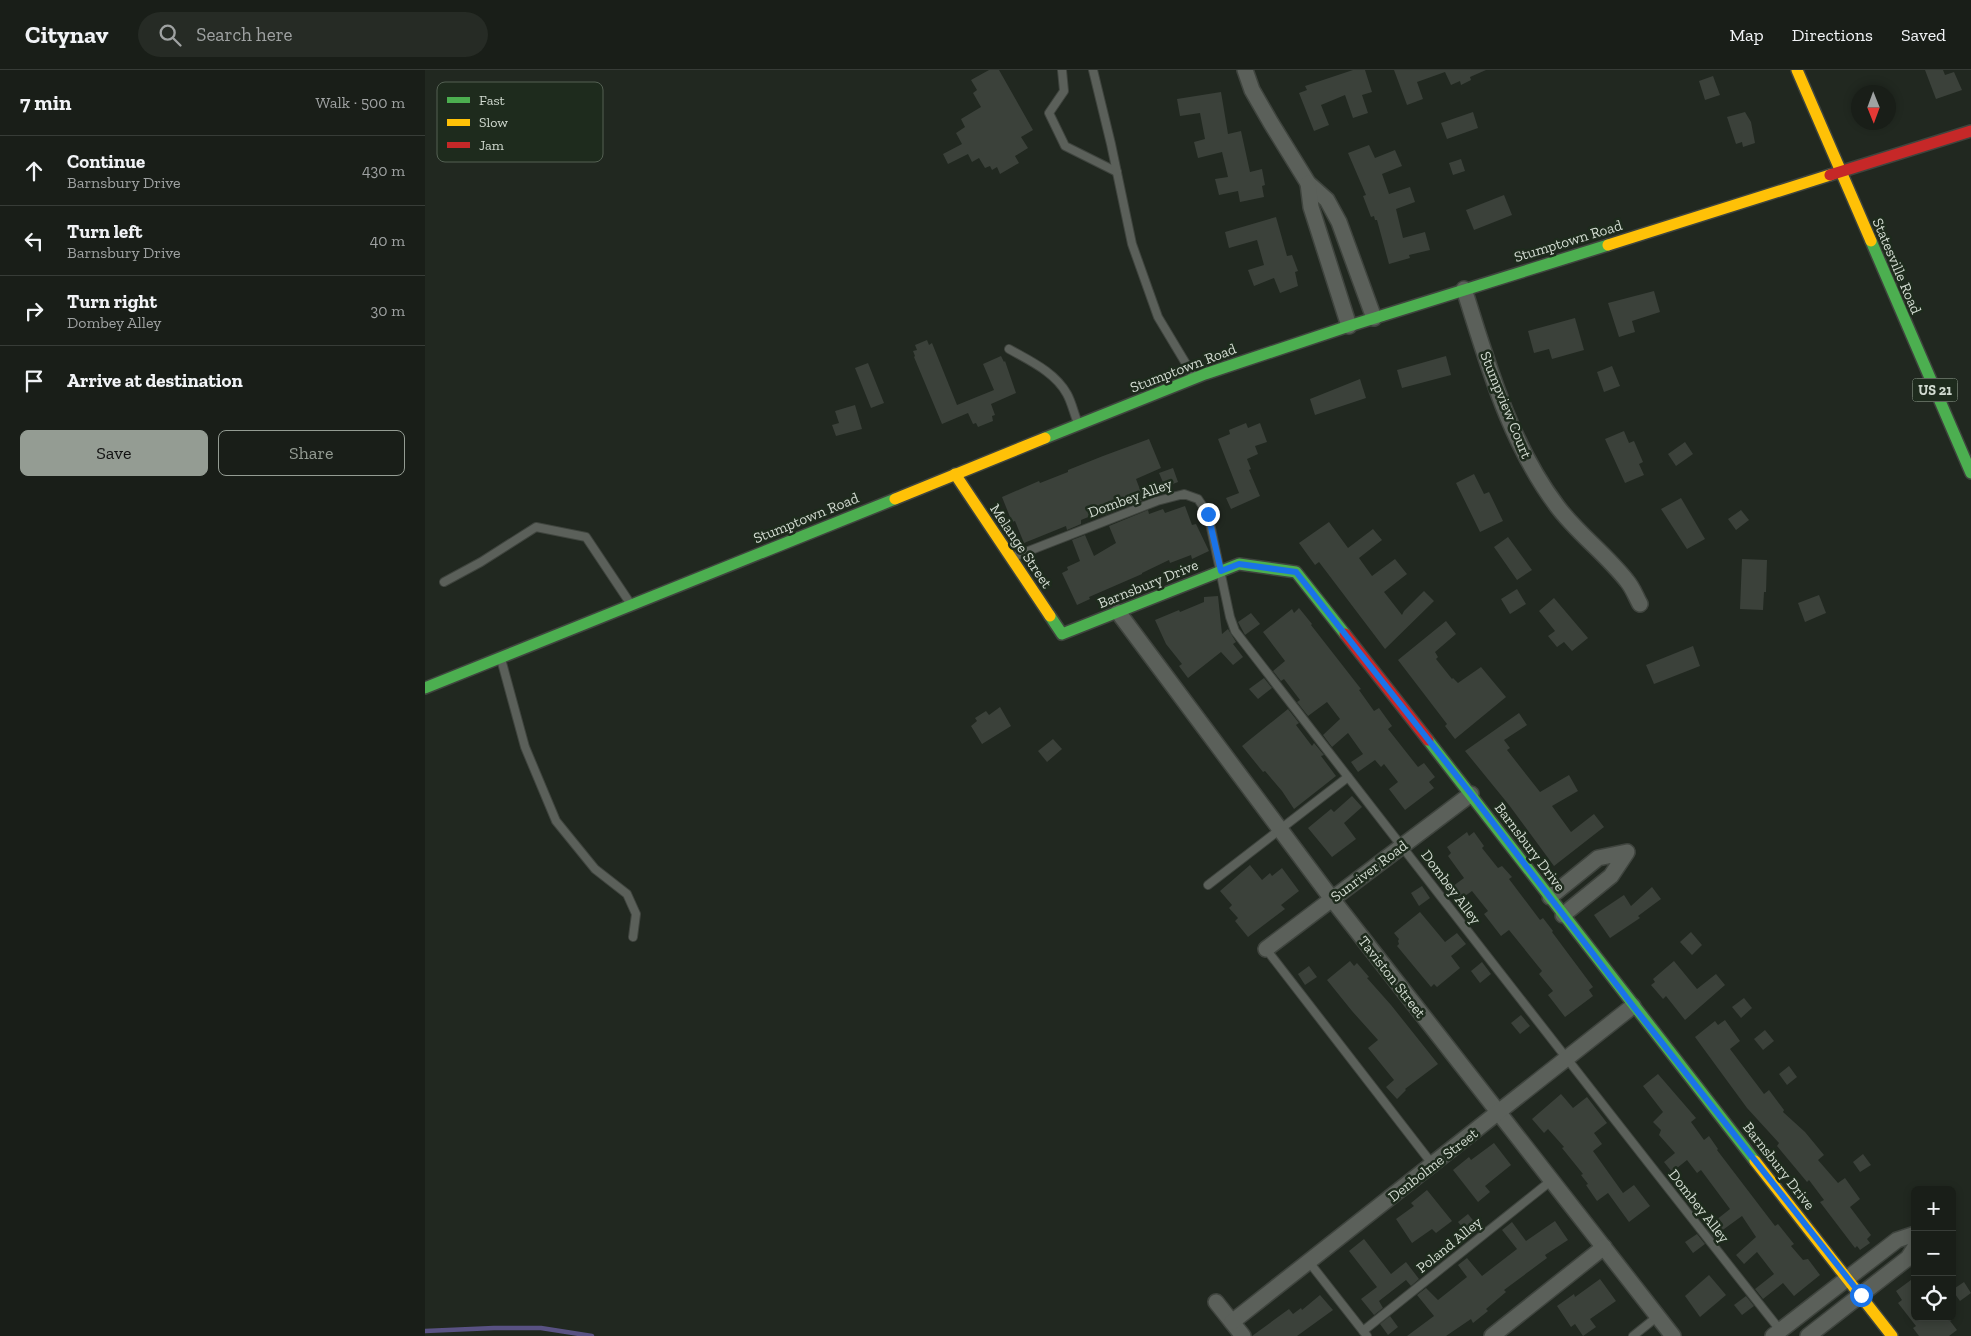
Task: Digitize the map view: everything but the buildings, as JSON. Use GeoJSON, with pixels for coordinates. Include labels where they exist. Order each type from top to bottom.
{"type":"FeatureCollection","features":[{"type":"Feature","properties":{"kind":"street"},"geometry":{"type":"LineString","coordinates":[[1245,70],[1252,90],[1308,184],[1327,200],[1339,222],[1374,318]]}},
{"type":"Feature","properties":{"kind":"street","name":"Statesville Road"},"geometry":{"type":"LineString","coordinates":[[1797,70],[1971,473]]}},
{"type":"Feature","properties":{"kind":"street","name":"Stumptown Road"},"geometry":{"type":"LineString","coordinates":[[425,688],[1195,378],[1464,289],[1971,131]]}},
{"type":"Feature","properties":{"kind":"street"},"geometry":{"type":"LineString","coordinates":[[1308,184],[1311,207],[1349,326]]}},
{"type":"Feature","properties":{"kind":"street","name":"Stumpview Court"},"geometry":{"type":"LineString","coordinates":[[1464,289],[1497,389],[1513,430],[1534,470],[1557,506],[1628,582],[1641,604]]}},
{"type":"Feature","properties":{"kind":"street","name":"Melange Street"},"geometry":{"type":"LineString","coordinates":[[955,474],[1062,634]]}},
{"type":"Feature","properties":{"kind":"street","name":"Barnsbury Drive"},"geometry":{"type":"LineString","coordinates":[[1062,634],[1239,564],[1296,572],[1471,794],[1633,1006],[1848,1277],[1892,1336]]}},
{"type":"Feature","properties":{"kind":"street","name":"Taviston Street"},"geometry":{"type":"LineString","coordinates":[[1119,612],[1332,899],[1673,1336]]}},
{"type":"Feature","properties":{"kind":"street","name":"Sunriver Road"},"geometry":{"type":"LineString","coordinates":[[1267,949],[1471,794]]}},
{"type":"Feature","properties":{"kind":"street"},"geometry":{"type":"LineString","coordinates":[[1550,897],[1598,858],[1627,852],[1611,876],[1563,915]]}},
{"type":"Feature","properties":{"kind":"street","name":"Denbolme Street"},"geometry":{"type":"LineString","coordinates":[[1232,1322],[1633,1006]]}},
{"type":"Feature","properties":{"kind":"street"},"geometry":{"type":"LineString","coordinates":[[1777,1333],[1897,1240],[1911,1235]]}},
{"type":"Feature","properties":{"kind":"street"},"geometry":{"type":"LineString","coordinates":[[1492,1336],[1604,1247]]}},
{"type":"Feature","properties":{"kind":"street"},"geometry":{"type":"LineString","coordinates":[[1808,1336],[1909,1258],[1911,1254]]}},
{"type":"Feature","properties":{"kind":"street"},"geometry":{"type":"LineString","coordinates":[[1216,1302],[1243,1336]]}},
{"type":"Feature","properties":{"kind":"lane"},"geometry":{"type":"LineString","coordinates":[[1063,70],[1064,92],[1049,113],[1065,146],[1117,172]]}},
{"type":"Feature","properties":{"kind":"lane"},"geometry":{"type":"LineString","coordinates":[[1093,70],[1132,244],[1158,317],[1195,378]]}},
{"type":"Feature","properties":{"kind":"lane"},"geometry":{"type":"LineString","coordinates":[[1009,349],[1048,372],[1059,383],[1067,394],[1079,425]]}},
{"type":"Feature","properties":{"kind":"lane","name":"Dombey Alley"},"geometry":{"type":"LineString","coordinates":[[1011,558],[1157,501],[1184,494],[1198,499],[1208,514],[1229,617],[1235,631],[1777,1333]]}},
{"type":"Feature","properties":{"kind":"lane"},"geometry":{"type":"LineString","coordinates":[[444,582],[481,562],[536,527],[586,537],[631,605]]}},
{"type":"Feature","properties":{"kind":"lane"},"geometry":{"type":"LineString","coordinates":[[501,657],[525,747],[556,821],[595,869],[627,894],[636,914],[633,937]]}},
{"type":"Feature","properties":{"kind":"lane"},"geometry":{"type":"LineString","coordinates":[[1209,885],[1348,777]]}},
{"type":"Feature","properties":{"kind":"lane"},"geometry":{"type":"LineString","coordinates":[[1267,949],[1433,1165]]}},
{"type":"Feature","properties":{"kind":"lane","name":"Poland Alley"},"geometry":{"type":"LineString","coordinates":[[1365,1333],[1552,1180]]}},
{"type":"Feature","properties":{"kind":"lane"},"geometry":{"type":"LineString","coordinates":[[1309,1262],[1365,1333]]}},
{"type":"Feature","properties":{"kind":"lane"},"geometry":{"type":"LineString","coordinates":[[1633,1336],[1658,1316]]}},
{"type":"Feature","properties":{"kind":"waterway"},"geometry":{"type":"LineString","coordinates":[[425,1331],[541,1328],[592,1336]]}},
{"type":"Feature","properties":{"kind":"traffic: fast"},"geometry":{"type":"LineString","coordinates":[[1871,241],[1971,473]]}},
{"type":"Feature","properties":{"kind":"traffic: fast"},"geometry":{"type":"LineString","coordinates":[[1045,438],[1205,374],[1349,326],[1608,245]]}},
{"type":"Feature","properties":{"kind":"traffic: fast"},"geometry":{"type":"LineString","coordinates":[[425,688],[895,499]]}},
{"type":"Feature","properties":{"kind":"traffic: fast"},"geometry":{"type":"LineString","coordinates":[[1050,616],[1062,634],[1239,564],[1296,572],[1345,634]]}},
{"type":"Feature","properties":{"kind":"traffic: fast"},"geometry":{"type":"LineString","coordinates":[[1428,740],[1755,1161]]}},
{"type":"Feature","properties":{"kind":"traffic: slow"},"geometry":{"type":"LineString","coordinates":[[1797,70],[1871,241]]}},
{"type":"Feature","properties":{"kind":"traffic: slow"},"geometry":{"type":"LineString","coordinates":[[1608,245],[1830,175]]}},
{"type":"Feature","properties":{"kind":"traffic: slow"},"geometry":{"type":"LineString","coordinates":[[895,499],[1045,438]]}},
{"type":"Feature","properties":{"kind":"traffic: slow"},"geometry":{"type":"LineString","coordinates":[[955,474],[1050,616]]}},
{"type":"Feature","properties":{"kind":"traffic: slow"},"geometry":{"type":"LineString","coordinates":[[1755,1161],[1892,1336]]}},
{"type":"Feature","properties":{"kind":"traffic: jam"},"geometry":{"type":"LineString","coordinates":[[1830,175],[1971,131]]}},
{"type":"Feature","properties":{"kind":"traffic: jam"},"geometry":{"type":"LineString","coordinates":[[1345,634],[1428,740]]}},
{"type":"Feature","properties":{"kind":"route"},"geometry":{"type":"LineString","coordinates":[[1208,514],[1221,571],[1239,564],[1296,572],[1471,794],[1633,1006],[1861,1295]]}}]}
